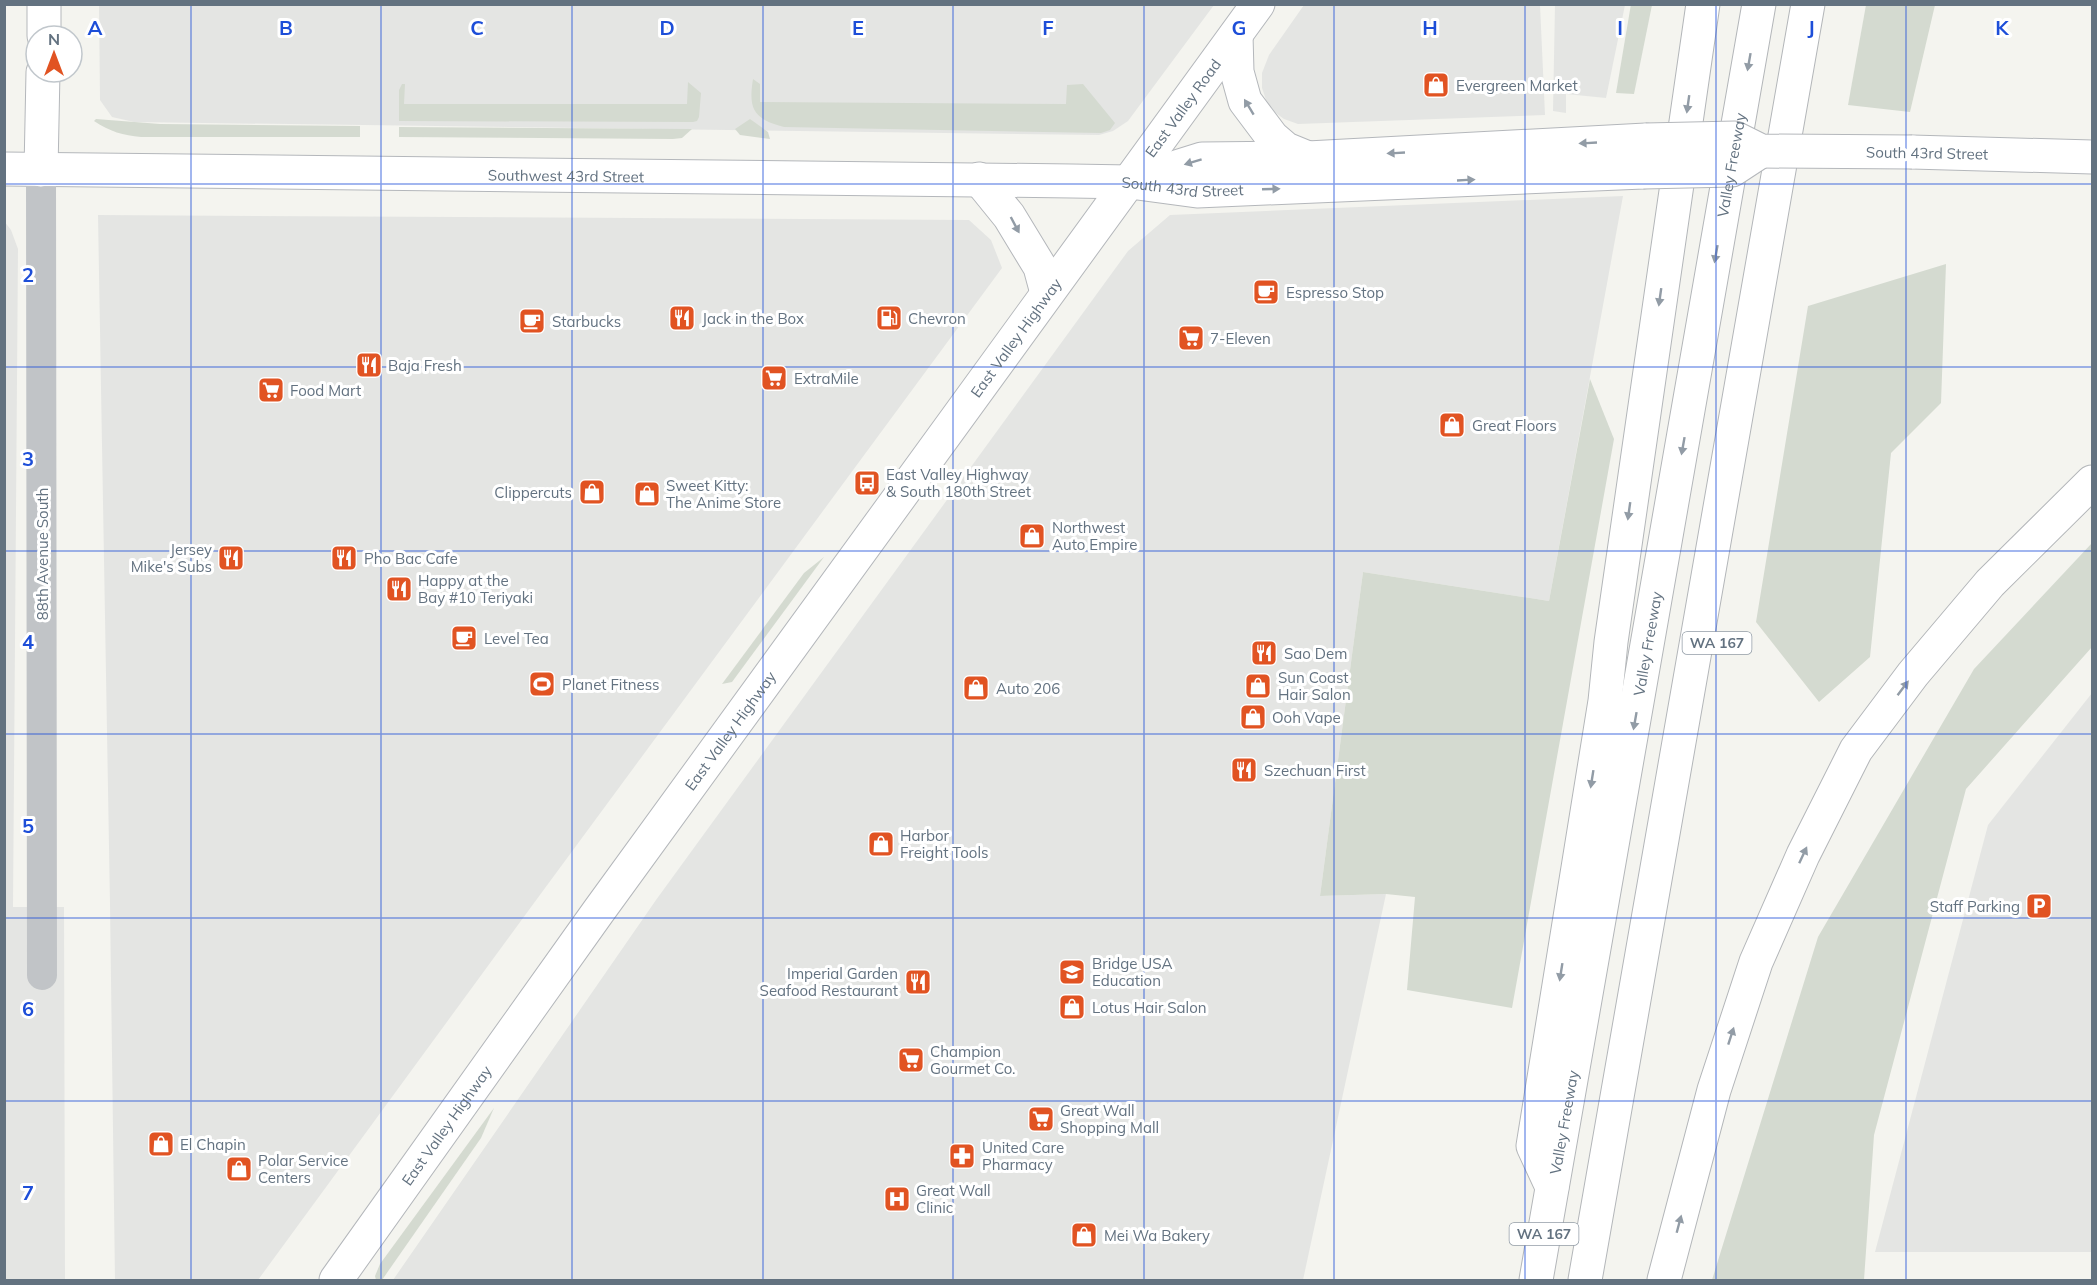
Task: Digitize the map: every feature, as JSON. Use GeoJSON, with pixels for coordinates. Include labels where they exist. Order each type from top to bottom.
{"type":"FeatureCollection","features":[{"type":"Feature","properties":{"kind":"main road"},"geometry":{"type":"LineString","coordinates":[[44,4],[44,24]]}},
{"type":"Feature","properties":{"kind":"main road","name":"East Valley Road"},"geometry":{"type":"LineString","coordinates":[[1130,182],[1258,4]]}},
{"type":"Feature","properties":{"kind":"main road"},"geometry":{"type":"LineString","coordinates":[[1552,1186],[1533,1146],[1605,701],[1614,620],[1703,4]]}},
{"type":"Feature","properties":{"kind":"main road","name":"Valley Freeway"},"geometry":{"type":"LineString","coordinates":[[1536,1281],[1759,4]]}},
{"type":"Feature","properties":{"kind":"main road"},"geometry":{"type":"LineString","coordinates":[[1585,1281],[1808,4]]}},
{"type":"Feature","properties":{"kind":"main road","name":"WA 167"},"geometry":{"type":"LineString","coordinates":[[1605,1281],[1827,4]]}},
{"type":"Feature","properties":{"kind":"main road"},"geometry":{"type":"LineString","coordinates":[[1236,35],[1237,72],[1245,101],[1272,137],[1286,149],[1308,158]]}},
{"type":"Feature","properties":{"kind":"main road"},"geometry":{"type":"LineString","coordinates":[[41,170],[43,84]]}},
{"type":"Feature","properties":{"kind":"main road","name":"South 43rd Street"},"geometry":{"type":"LineString","coordinates":[[1130,182],[1202,159],[1308,158],[1646,140],[1735,138],[1761,151],[2092,157]]}},
{"type":"Feature","properties":{"kind":"main road","name":"South 43rd Street"},"geometry":{"type":"LineString","coordinates":[[1130,182],[1197,191],[1732,170],[1761,151]]}},
{"type":"Feature","properties":{"kind":"main road","name":"Southwest 43rd Street"},"geometry":{"type":"LineString","coordinates":[[4,169],[1130,182]]}},
{"type":"Feature","properties":{"kind":"main road"},"geometry":{"type":"LineString","coordinates":[[979,179],[1009,216],[1040,267],[1047,293]]}},
{"type":"Feature","properties":{"kind":"main road","name":"East Valley Highway"},"geometry":{"type":"LineString","coordinates":[[336,1281],[598,912],[1130,182]]}},
{"type":"Feature","properties":{"kind":"main road"},"geometry":{"type":"LineString","coordinates":[[1664,1281],[1714,1090],[1756,962],[1803,855],[1856,750],[1913,674],[1990,583],[2092,482]]}},
{"type":"Feature","properties":{"kind":"street","name":"88th Avenue South"},"geometry":{"type":"LineString","coordinates":[[41,170],[42,975]]}},
{"type":"Feature","properties":{"kind":"shaded area"},"geometry":{"type":"Polygon","coordinates":[[[1555,4],[1625,5],[1606,98],[1566,94],[1566,113],[1553,111],[1555,4]]]}},
{"type":"Feature","properties":{"kind":"shaded area"},"geometry":{"type":"Polygon","coordinates":[[[1631,4],[1652,5],[1634,94],[1616,93],[1631,4]]]}},
{"type":"Feature","properties":{"kind":"shaded area"},"geometry":{"type":"Polygon","coordinates":[[[99,5],[1214,5],[1128,121],[1113,131],[1099,135],[134,122],[112,117],[100,100],[99,5]]]}},
{"type":"Feature","properties":{"kind":"shaded area"},"geometry":{"type":"Polygon","coordinates":[[[1304,5],[1540,5],[1545,115],[1298,124],[1284,119],[1273,111],[1266,100],[1262,88],[1262,73],[1269,55],[1304,5]]]}},
{"type":"Feature","properties":{"kind":"shaded area"},"geometry":{"type":"Polygon","coordinates":[[[1866,5],[1935,5],[1910,112],[1848,105],[1866,5]]]}},
{"type":"Feature","properties":{"kind":"shaded area"},"geometry":{"type":"Polygon","coordinates":[[[753,79],[760,84],[760,102],[1066,104],[1067,85],[1083,84],[1115,123],[1110,130],[1101,133],[784,127],[766,120],[755,112],[752,98],[753,79]]]}},
{"type":"Feature","properties":{"kind":"shaded area"},"geometry":{"type":"Polygon","coordinates":[[[688,82],[701,93],[699,117],[693,122],[399,121],[399,90],[402,84],[405,84],[404,104],[687,104],[688,82]]]}},
{"type":"Feature","properties":{"kind":"shaded area"},"geometry":{"type":"Polygon","coordinates":[[[96,119],[160,124],[360,126],[360,137],[141,137],[111,130],[94,121],[96,119]]]}},
{"type":"Feature","properties":{"kind":"shaded area"},"geometry":{"type":"Polygon","coordinates":[[[750,119],[768,132],[770,139],[740,135],[735,129],[750,119]]]}},
{"type":"Feature","properties":{"kind":"shaded area"},"geometry":{"type":"Polygon","coordinates":[[[399,127],[692,129],[682,138],[673,139],[399,137],[399,127]]]}},
{"type":"Feature","properties":{"kind":"shaded area"},"geometry":{"type":"Polygon","coordinates":[[[1623,196],[1549,601],[1363,572],[1320,896],[1386,894],[1303,1280],[393,1280],[656,900],[1128,251],[1170,215],[1623,196]]]}},
{"type":"Feature","properties":{"kind":"shaded area"},"geometry":{"type":"Polygon","coordinates":[[[98,215],[969,220],[991,240],[1002,268],[258,1280],[115,1280],[98,215]]]}},
{"type":"Feature","properties":{"kind":"shaded area"},"geometry":{"type":"Polygon","coordinates":[[[4,221],[11,230],[18,249],[13,907],[64,907],[65,1280],[5,1280],[4,221]]]}},
{"type":"Feature","properties":{"kind":"shaded area"},"geometry":{"type":"Polygon","coordinates":[[[1946,264],[1941,403],[1891,453],[1870,657],[1819,702],[1756,622],[1808,306],[1946,264]]]}},
{"type":"Feature","properties":{"kind":"shaded area"},"geometry":{"type":"Polygon","coordinates":[[[1590,379],[1614,439],[1512,1008],[1407,990],[1415,897],[1386,894],[1320,896],[1363,572],[1549,601],[1590,379]]]}},
{"type":"Feature","properties":{"kind":"shaded area"},"geometry":{"type":"Polygon","coordinates":[[[2092,543],[2092,647],[1966,789],[1874,1135],[1864,1280],[1712,1280],[1818,937],[1974,669],[2092,543]]]}},
{"type":"Feature","properties":{"kind":"shaded area"},"geometry":{"type":"Polygon","coordinates":[[[824,557],[732,682],[722,684],[804,573],[824,557]]]}},
{"type":"Feature","properties":{"kind":"shaded area","name":"Staff Parking"},"geometry":{"type":"Polygon","coordinates":[[[2092,693],[2092,1252],[1875,1252],[1988,825],[2092,693]]]}},
{"type":"Feature","properties":{"kind":"shaded area"},"geometry":{"type":"Polygon","coordinates":[[[494,1108],[481,1138],[382,1280],[376,1280],[375,1276],[380,1264],[494,1108]]]}},
{"type":"Feature","properties":{"kind":"place","name":"Evergreen Market"},"geometry":{"type":"Point","coordinates":[1436,85]}},
{"type":"Feature","properties":{"kind":"place","name":"Espresso Stop"},"geometry":{"type":"Point","coordinates":[1266,292]}},
{"type":"Feature","properties":{"kind":"place","name":"Jack in the Box"},"geometry":{"type":"Point","coordinates":[682,318]}},
{"type":"Feature","properties":{"kind":"place","name":"Chevron"},"geometry":{"type":"Point","coordinates":[889,318]}},
{"type":"Feature","properties":{"kind":"place","name":"Starbucks"},"geometry":{"type":"Point","coordinates":[532,321]}},
{"type":"Feature","properties":{"kind":"place","name":"7-Eleven"},"geometry":{"type":"Point","coordinates":[1191,338]}},
{"type":"Feature","properties":{"kind":"place","name":"Baja Fresh"},"geometry":{"type":"Point","coordinates":[369,365]}},
{"type":"Feature","properties":{"kind":"place","name":"ExtraMile"},"geometry":{"type":"Point","coordinates":[774,378]}},
{"type":"Feature","properties":{"kind":"place","name":"Food Mart"},"geometry":{"type":"Point","coordinates":[271,390]}},
{"type":"Feature","properties":{"kind":"place","name":"Great Floors"},"geometry":{"type":"Point","coordinates":[1452,425]}},
{"type":"Feature","properties":{"kind":"place","name":"East Valley Highway & South 180th Street"},"geometry":{"type":"Point","coordinates":[867,483]}},
{"type":"Feature","properties":{"kind":"place","name":"Clippercuts"},"geometry":{"type":"Point","coordinates":[592,492]}},
{"type":"Feature","properties":{"kind":"place","name":"Sweet Kitty: The Anime Store"},"geometry":{"type":"Point","coordinates":[647,494]}},
{"type":"Feature","properties":{"kind":"place","name":"Northwest Auto Empire"},"geometry":{"type":"Point","coordinates":[1032,536]}},
{"type":"Feature","properties":{"kind":"place","name":"Jersey Mike's Subs"},"geometry":{"type":"Point","coordinates":[231,558]}},
{"type":"Feature","properties":{"kind":"place","name":"Pho Bac Cafe"},"geometry":{"type":"Point","coordinates":[344,558]}},
{"type":"Feature","properties":{"kind":"place","name":"Happy at the Bay #10 Teriyaki"},"geometry":{"type":"Point","coordinates":[399,589]}},
{"type":"Feature","properties":{"kind":"place","name":"Level Tea"},"geometry":{"type":"Point","coordinates":[464,638]}},
{"type":"Feature","properties":{"kind":"place","name":"Sao Dem"},"geometry":{"type":"Point","coordinates":[1264,653]}},
{"type":"Feature","properties":{"kind":"place","name":"Planet Fitness"},"geometry":{"type":"Point","coordinates":[542,684]}},
{"type":"Feature","properties":{"kind":"place","name":"Sun Coast Hair Salon"},"geometry":{"type":"Point","coordinates":[1258,686]}},
{"type":"Feature","properties":{"kind":"place","name":"Auto 206"},"geometry":{"type":"Point","coordinates":[976,688]}},
{"type":"Feature","properties":{"kind":"place","name":"Ooh Vape"},"geometry":{"type":"Point","coordinates":[1253,717]}},
{"type":"Feature","properties":{"kind":"place","name":"Szechuan First"},"geometry":{"type":"Point","coordinates":[1244,770]}},
{"type":"Feature","properties":{"kind":"place","name":"Harbor Freight Tools"},"geometry":{"type":"Point","coordinates":[881,844]}},
{"type":"Feature","properties":{"kind":"place","name":"Staff Parking"},"geometry":{"type":"Point","coordinates":[2039,906]}},
{"type":"Feature","properties":{"kind":"place","name":"Bridge USA Education"},"geometry":{"type":"Point","coordinates":[1072,972]}},
{"type":"Feature","properties":{"kind":"place","name":"Imperial Garden Seafood Restaurant"},"geometry":{"type":"Point","coordinates":[918,982]}},
{"type":"Feature","properties":{"kind":"place","name":"Lotus Hair Salon"},"geometry":{"type":"Point","coordinates":[1072,1007]}},
{"type":"Feature","properties":{"kind":"place","name":"Champion Gourmet Co."},"geometry":{"type":"Point","coordinates":[911,1060]}},
{"type":"Feature","properties":{"kind":"place","name":"Great Wall Shopping Mall"},"geometry":{"type":"Point","coordinates":[1041,1119]}},
{"type":"Feature","properties":{"kind":"place","name":"El Chapin"},"geometry":{"type":"Point","coordinates":[161,1144]}},
{"type":"Feature","properties":{"kind":"place","name":"United Care Pharmacy"},"geometry":{"type":"Point","coordinates":[962,1156]}},
{"type":"Feature","properties":{"kind":"place","name":"Polar Service Centers"},"geometry":{"type":"Point","coordinates":[239,1169]}},
{"type":"Feature","properties":{"kind":"place","name":"Great Wall Clinic"},"geometry":{"type":"Point","coordinates":[897,1199]}},
{"type":"Feature","properties":{"kind":"place","name":"Mei Wa Bakery"},"geometry":{"type":"Point","coordinates":[1084,1235]}}]}
